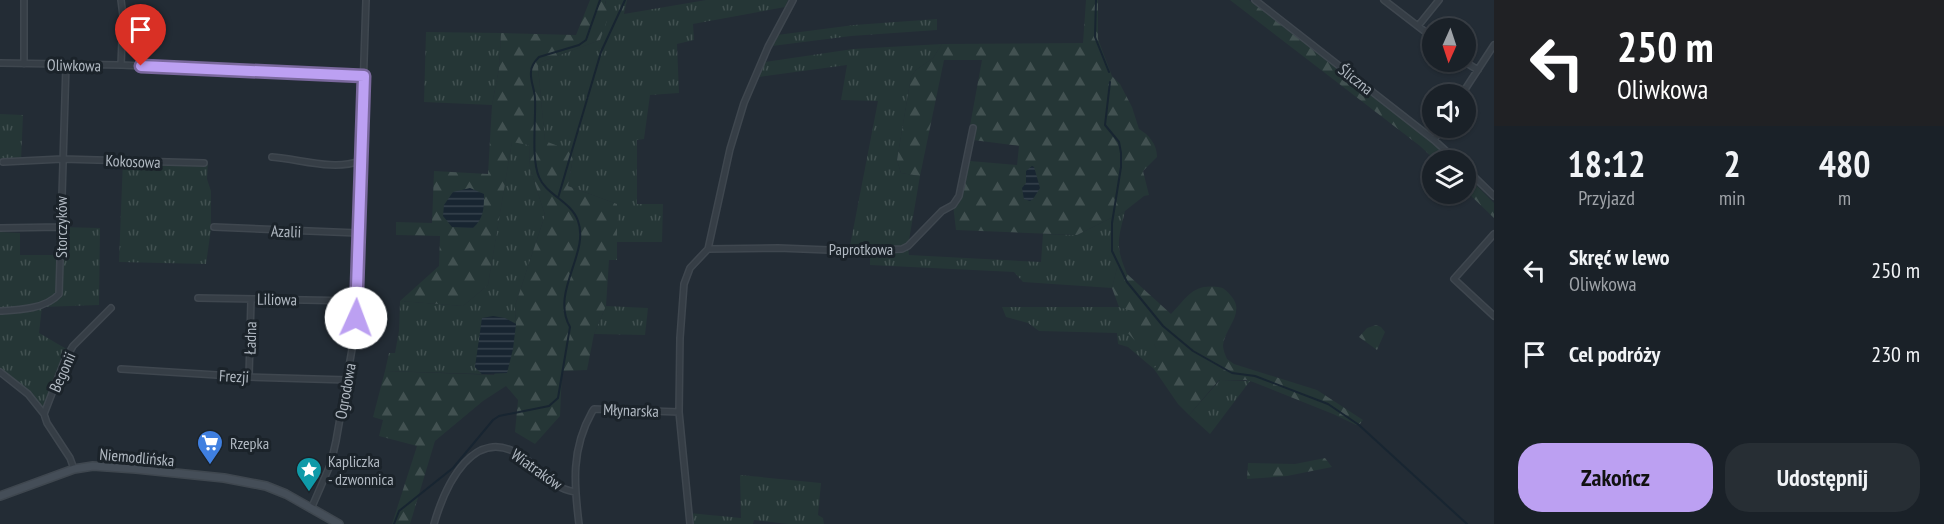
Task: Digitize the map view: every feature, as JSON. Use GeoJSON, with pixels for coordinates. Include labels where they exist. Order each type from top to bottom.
{"type":"FeatureCollection","features":[{"type":"Feature","properties":{"kind":"main road","name":"Niemodlińska"},"geometry":{"type":"LineString","coordinates":[[0,496],[74,469],[107,467],[247,481],[279,490],[339,524]]}},
{"type":"Feature","properties":{"kind":"street"},"geometry":{"type":"LineString","coordinates":[[24,0],[24,64]]}},
{"type":"Feature","properties":{"kind":"street"},"geometry":{"type":"LineString","coordinates":[[121,0],[123,16],[121,65]]}},
{"type":"Feature","properties":{"kind":"street","name":"Ogrodowa"},"geometry":{"type":"LineString","coordinates":[[311,509],[330,463],[348,380],[355,332],[366,0]]}},
{"type":"Feature","properties":{"kind":"street"},"geometry":{"type":"LineString","coordinates":[[690,524],[679,412],[680,338],[684,285],[690,268],[708,249],[726,167],[744,103],[768,47],[792,0]]}},
{"type":"Feature","properties":{"kind":"street","name":"Śliczna"},"geometry":{"type":"LineString","coordinates":[[1255,0],[1445,150]]}},
{"type":"Feature","properties":{"kind":"street"},"geometry":{"type":"LineString","coordinates":[[1384,0],[1422,29]]}},
{"type":"Feature","properties":{"kind":"street"},"geometry":{"type":"LineString","coordinates":[[1418,26],[1439,0]]}},
{"type":"Feature","properties":{"kind":"street"},"geometry":{"type":"LineString","coordinates":[[1469,84],[1494,45]]}},
{"type":"Feature","properties":{"kind":"street","name":"Oliwkowa"},"geometry":{"type":"LineString","coordinates":[[0,63],[121,65],[364,76]]}},
{"type":"Feature","properties":{"kind":"street","name":"Storczyków"},"geometry":{"type":"LineString","coordinates":[[0,311],[19,310],[47,303],[59,294],[66,65]]}},
{"type":"Feature","properties":{"kind":"street","name":"Paprotkowa"},"geometry":{"type":"LineString","coordinates":[[708,249],[778,248],[854,251],[902,249],[957,200],[967,165],[973,128]]}},
{"type":"Feature","properties":{"kind":"street"},"geometry":{"type":"LineString","coordinates":[[272,157],[339,165],[351,165],[360,161]]}},
{"type":"Feature","properties":{"kind":"street"},"geometry":{"type":"LineString","coordinates":[[3,162],[62,159]]}},
{"type":"Feature","properties":{"kind":"street","name":"Kokosowa"},"geometry":{"type":"LineString","coordinates":[[62,159],[204,163]]}},
{"type":"Feature","properties":{"kind":"street"},"geometry":{"type":"LineString","coordinates":[[1476,179],[1494,196]]}},
{"type":"Feature","properties":{"kind":"street"},"geometry":{"type":"LineString","coordinates":[[0,228],[61,227]]}},
{"type":"Feature","properties":{"kind":"street","name":"Azalii"},"geometry":{"type":"LineString","coordinates":[[214,227],[358,233]]}},
{"type":"Feature","properties":{"kind":"street"},"geometry":{"type":"LineString","coordinates":[[1494,234],[1454,279],[1494,316]]}},
{"type":"Feature","properties":{"kind":"street","name":"Liliowa"},"geometry":{"type":"LineString","coordinates":[[198,298],[356,301]]}},
{"type":"Feature","properties":{"kind":"street","name":"Ładna"},"geometry":{"type":"LineString","coordinates":[[249,377],[251,299]]}},
{"type":"Feature","properties":{"kind":"street","name":"Begonii"},"geometry":{"type":"LineString","coordinates":[[45,414],[64,362],[73,346],[111,308]]}},
{"type":"Feature","properties":{"kind":"street","name":"Frezji"},"geometry":{"type":"LineString","coordinates":[[121,369],[348,380]]}},
{"type":"Feature","properties":{"kind":"street"},"geometry":{"type":"LineString","coordinates":[[0,372],[28,394],[45,414],[47,423],[70,458],[74,469]]}},
{"type":"Feature","properties":{"kind":"street","name":"Młynarska"},"geometry":{"type":"LineString","coordinates":[[579,524],[575,492],[580,436],[594,409],[679,412]]}},
{"type":"Feature","properties":{"kind":"street","name":"Wiatraków"},"geometry":{"type":"LineString","coordinates":[[434,524],[451,480],[460,467],[477,452],[488,448],[502,447],[511,450],[523,457],[560,489],[575,492]]}},
{"type":"Feature","properties":{"kind":"green space"},"geometry":{"type":"Polygon","coordinates":[[[590,0],[606,0],[605,3],[610,12],[600,40],[541,62],[538,67],[545,141],[574,152],[568,186],[617,204],[617,260],[609,260],[606,306],[594,334],[587,370],[562,371],[560,416],[535,444],[515,432],[518,400],[506,386],[483,401],[435,441],[410,524],[392,524],[417,446],[379,436],[383,420],[373,417],[385,371],[494,375],[516,324],[515,306],[545,215],[530,168],[529,145],[512,142],[488,285],[463,306],[400,301],[439,266],[440,236],[396,235],[396,222],[432,223],[434,171],[488,174],[492,105],[499,69],[501,33],[576,35],[590,0]]]}},
{"type":"Feature","properties":{"kind":"green space"},"geometry":{"type":"Polygon","coordinates":[[[606,0],[627,0],[624,14],[706,0],[788,0],[785,7],[693,24],[694,40],[677,44],[679,93],[650,95],[644,139],[637,140],[637,204],[663,204],[662,242],[616,242],[617,204],[568,186],[574,152],[545,142],[538,67],[541,62],[600,40],[606,0]]]}},
{"type":"Feature","properties":{"kind":"green space"},"geometry":{"type":"Polygon","coordinates":[[[1086,0],[1098,0],[1098,39],[1112,76],[1120,84],[1132,107],[1139,129],[1149,137],[1156,148],[1157,157],[1143,171],[1149,195],[1144,196],[1125,211],[1077,235],[956,230],[953,205],[957,200],[970,161],[1017,165],[1019,146],[973,140],[967,142],[982,60],[944,60],[920,176],[901,173],[897,160],[911,77],[916,70],[933,58],[942,44],[1083,43],[1086,0]]]}},
{"type":"Feature","properties":{"kind":"green space"},"geometry":{"type":"Polygon","coordinates":[[[1230,0],[1249,0],[1440,150],[1424,150],[1230,0]]]}},
{"type":"Feature","properties":{"kind":"green space"},"geometry":{"type":"Polygon","coordinates":[[[937,19],[937,30],[851,36],[772,46],[777,35],[854,25],[937,19]]]}},
{"type":"Feature","properties":{"kind":"green space"},"geometry":{"type":"Polygon","coordinates":[[[426,32],[501,33],[499,69],[492,105],[424,102],[426,32]]]}},
{"type":"Feature","properties":{"kind":"green space"},"geometry":{"type":"Polygon","coordinates":[[[942,44],[933,58],[916,70],[911,77],[897,160],[901,173],[920,176],[908,246],[909,255],[1041,262],[1043,234],[1077,235],[1125,211],[1119,249],[1127,274],[1117,268],[1112,288],[1023,282],[1014,272],[870,265],[870,251],[849,251],[878,101],[841,100],[847,65],[759,77],[765,62],[853,49],[942,44]]]}},
{"type":"Feature","properties":{"kind":"green space"},"geometry":{"type":"Polygon","coordinates":[[[0,114],[23,115],[21,161],[0,162],[0,114]]]}},
{"type":"Feature","properties":{"kind":"green space"},"geometry":{"type":"Polygon","coordinates":[[[512,141],[529,145],[530,168],[545,215],[515,306],[516,324],[505,318],[479,345],[475,367],[482,374],[385,371],[389,353],[395,353],[399,331],[400,301],[463,306],[488,285],[512,141]]]}},
{"type":"Feature","properties":{"kind":"green space"},"geometry":{"type":"Polygon","coordinates":[[[123,159],[208,161],[211,229],[206,264],[119,262],[123,159]]]}},
{"type":"Feature","properties":{"kind":"green space"},"geometry":{"type":"Polygon","coordinates":[[[1476,185],[1494,203],[1494,218],[1476,201],[1476,185]]]}},
{"type":"Feature","properties":{"kind":"green space"},"geometry":{"type":"Polygon","coordinates":[[[61,227],[100,228],[99,305],[42,307],[39,333],[70,351],[44,414],[28,394],[0,372],[0,232],[20,233],[20,255],[60,255],[61,227]]]}},
{"type":"Feature","properties":{"kind":"green space"},"geometry":{"type":"Polygon","coordinates":[[[1117,268],[1127,274],[1171,314],[1196,290],[1209,287],[1224,289],[1232,297],[1236,309],[1224,339],[1223,345],[1227,359],[1234,364],[1317,390],[1363,420],[1356,425],[1246,380],[1219,380],[1189,415],[1178,404],[1154,369],[1162,360],[1154,344],[1138,344],[1126,331],[1132,323],[1132,311],[1119,307],[1112,288],[1117,268]]]}},
{"type":"Feature","properties":{"kind":"green space"},"geometry":{"type":"Polygon","coordinates":[[[606,306],[648,308],[645,335],[594,334],[606,306]]]}},
{"type":"Feature","properties":{"kind":"green space"},"geometry":{"type":"Polygon","coordinates":[[[1002,307],[1119,307],[1132,310],[1132,323],[1154,344],[1163,360],[1154,369],[1128,347],[1118,344],[1117,333],[1039,331],[1028,323],[1006,317],[1002,307]]]}},
{"type":"Feature","properties":{"kind":"green space"},"geometry":{"type":"Polygon","coordinates":[[[1376,325],[1385,332],[1377,350],[1359,337],[1367,328],[1376,325]]]}},
{"type":"Feature","properties":{"kind":"green space"},"geometry":{"type":"Polygon","coordinates":[[[1220,380],[1250,381],[1210,434],[1189,415],[1220,380]]]}},
{"type":"Feature","properties":{"kind":"green space"},"geometry":{"type":"Polygon","coordinates":[[[1325,458],[1332,467],[1287,476],[1247,479],[1248,463],[1295,464],[1325,458]]]}},
{"type":"Feature","properties":{"kind":"green space"},"geometry":{"type":"Polygon","coordinates":[[[740,475],[821,483],[818,515],[823,518],[824,524],[788,524],[754,520],[753,524],[691,524],[689,513],[741,518],[740,475]]]}},
{"type":"Feature","properties":{"kind":"water"},"geometry":{"type":"Polygon","coordinates":[[[1032,166],[1040,188],[1030,201],[1024,199],[1022,188],[1026,183],[1026,171],[1032,166]]]}},
{"type":"Feature","properties":{"kind":"water"},"geometry":{"type":"Polygon","coordinates":[[[470,188],[484,194],[481,217],[473,228],[452,227],[443,216],[444,205],[453,192],[470,188]]]}},
{"type":"Feature","properties":{"kind":"water"},"geometry":{"type":"Polygon","coordinates":[[[493,316],[505,318],[516,324],[513,349],[507,373],[482,374],[475,367],[482,318],[493,316]]]}},
{"type":"Feature","properties":{"kind":"waterway"},"geometry":{"type":"LineString","coordinates":[[394,524],[399,511],[453,468],[493,420],[499,416],[549,406],[558,398],[570,327],[565,314],[564,300],[579,246],[580,233],[575,214],[547,189],[539,177],[534,150],[535,99],[531,70],[539,57],[579,45],[586,40],[600,0]]}},
{"type":"Feature","properties":{"kind":"waterway"},"geometry":{"type":"LineString","coordinates":[[558,198],[601,52],[625,0]]}},
{"type":"Feature","properties":{"kind":"waterway"},"geometry":{"type":"LineString","coordinates":[[1096,0],[1095,37],[1109,72]]}},
{"type":"Feature","properties":{"kind":"waterway"},"geometry":{"type":"LineString","coordinates":[[1110,82],[1105,125],[1119,142],[1121,153],[1112,223],[1112,251],[1127,282],[1163,326],[1193,351],[1232,373],[1255,376],[1328,404],[1359,425],[1467,524]]}},
{"type":"Feature","properties":{"kind":"place","name":"Rzepka"},"geometry":{"type":"Point","coordinates":[210,466]}},
{"type":"Feature","properties":{"kind":"place","name":"Kapliczka - dzwonnica"},"geometry":{"type":"Point","coordinates":[309,493]}},
{"type":"Feature","properties":{"kind":"route"},"geometry":{"type":"LineString","coordinates":[[141,66],[364,76],[356,318]]}}]}
